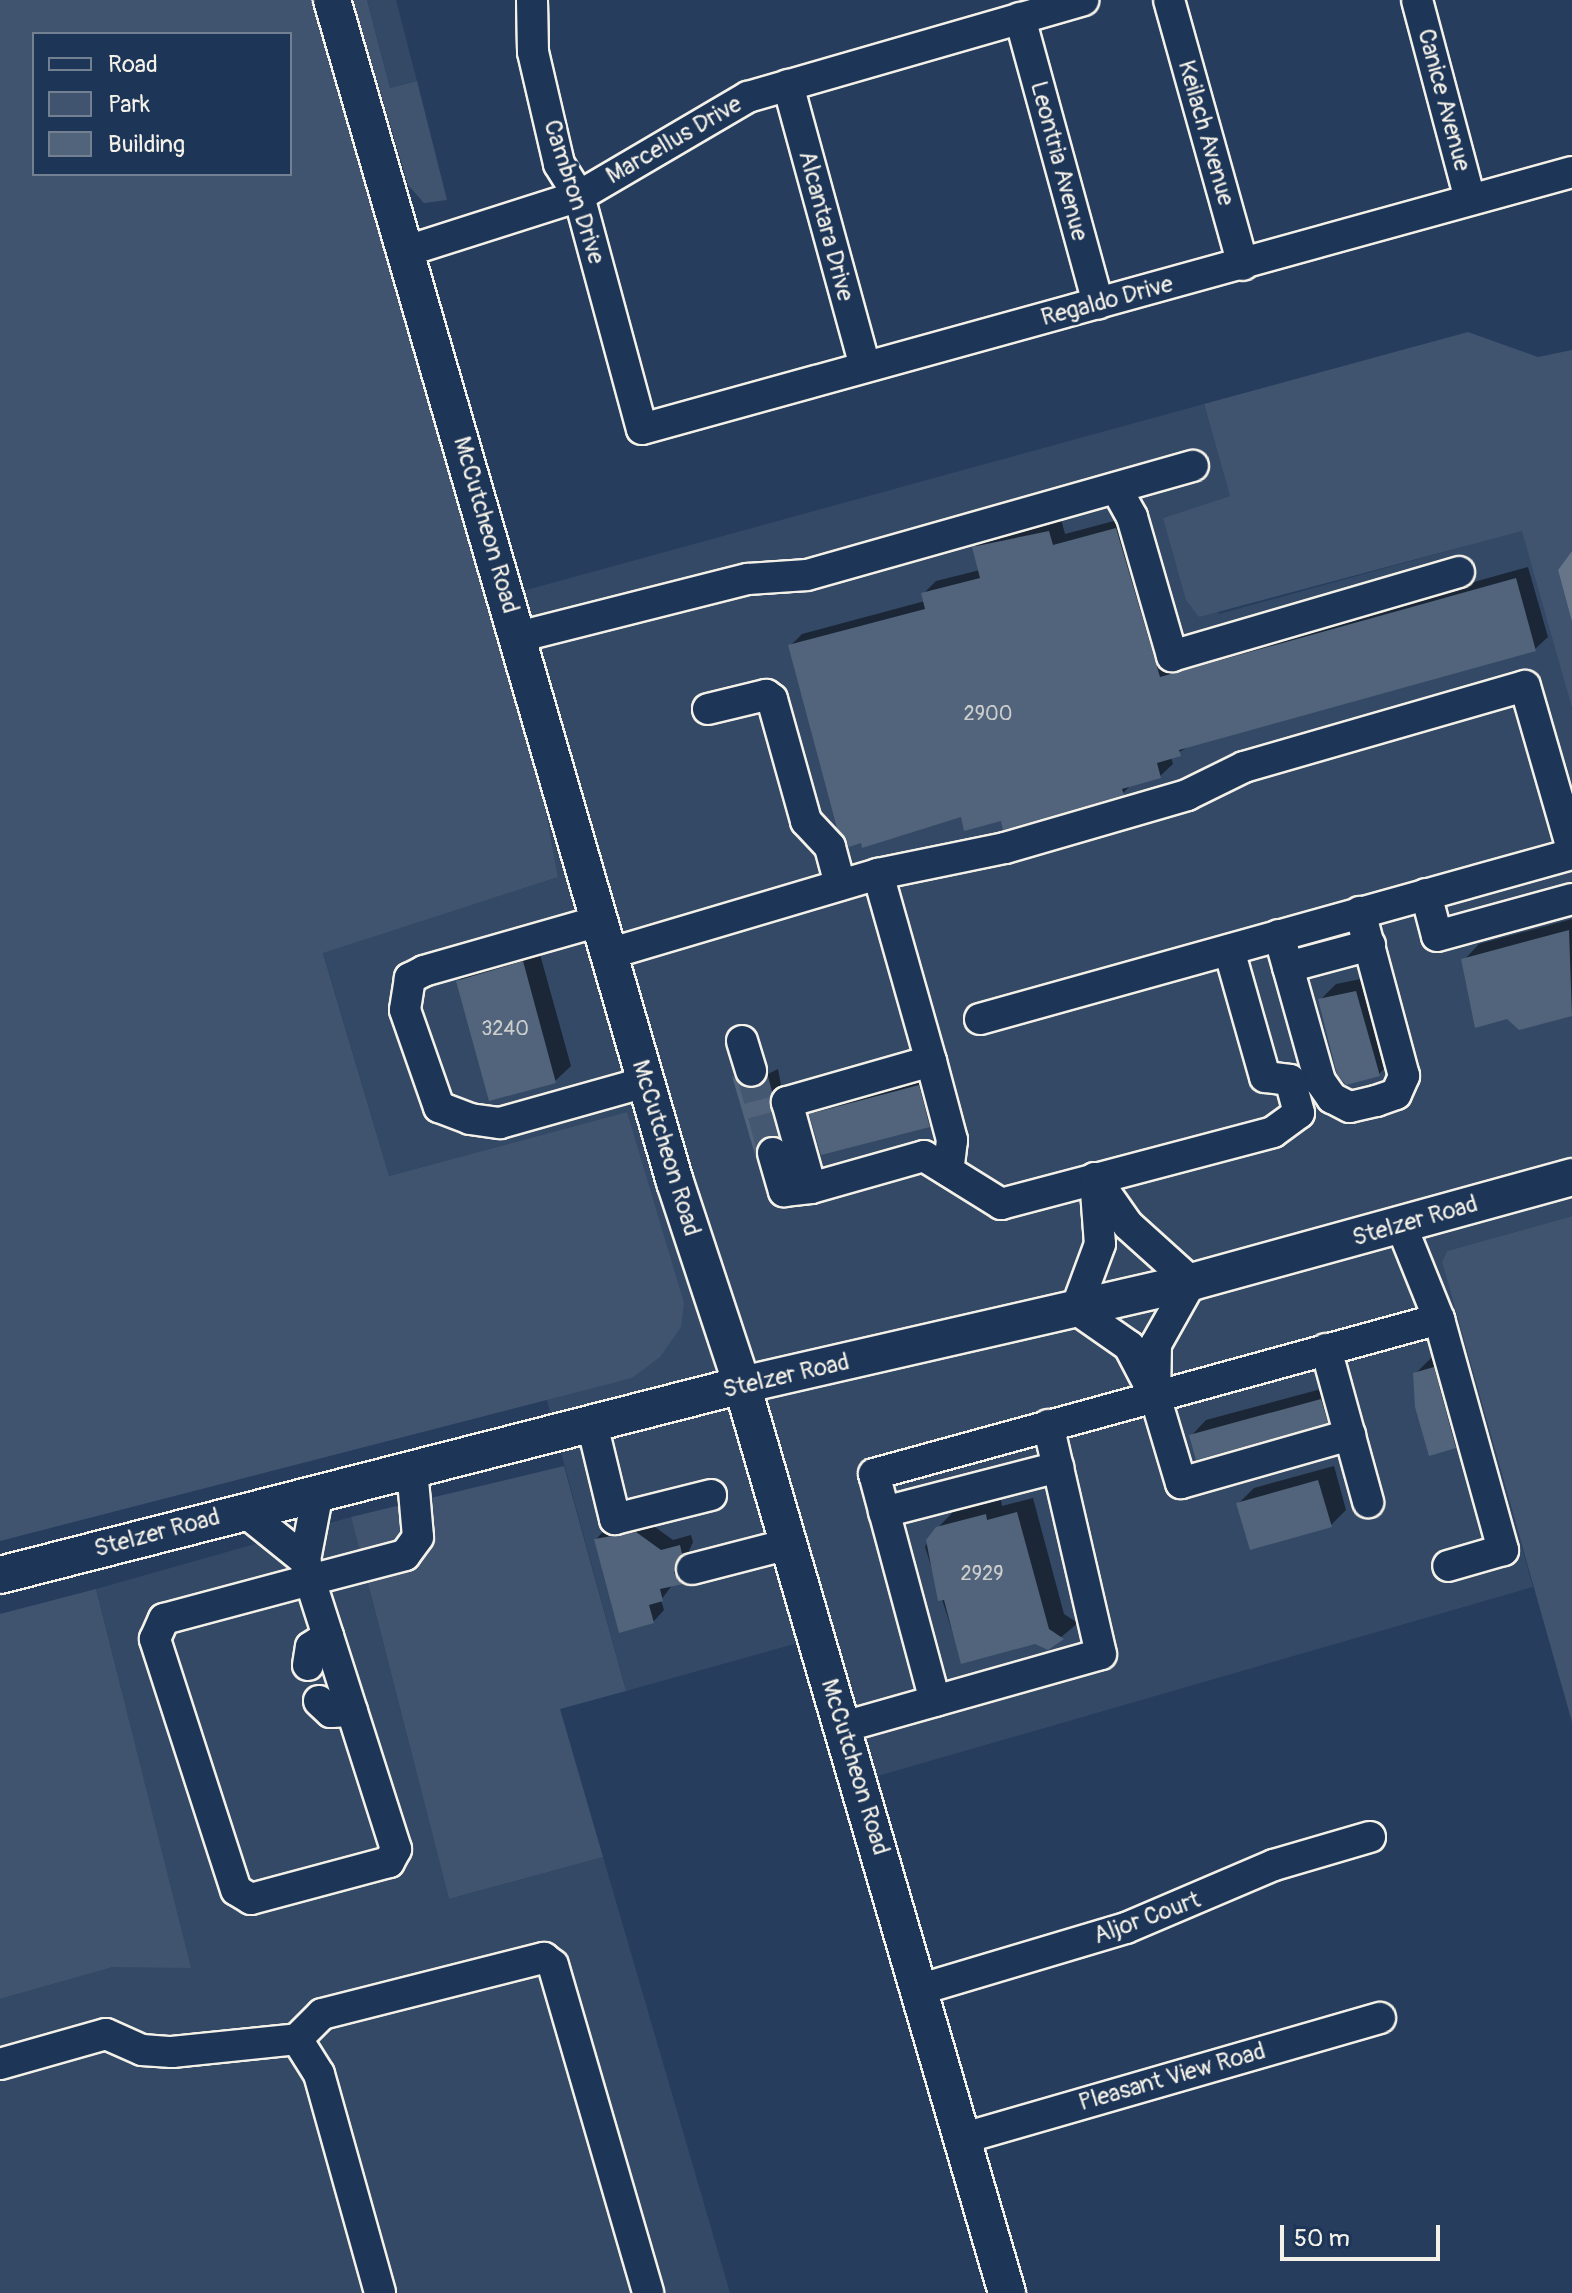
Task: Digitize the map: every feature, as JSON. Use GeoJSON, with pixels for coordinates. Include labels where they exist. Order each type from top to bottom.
{"type":"FeatureCollection","features":[{"type":"Feature","properties":{"kind":"main road","name":"McCutcheon Road"},"geometry":{"type":"LineString","coordinates":[[332,0],[646,1082],[742,1385],[921,1989],[1007,2293]]}},
{"type":"Feature","properties":{"kind":"main road","name":"Stelzer Road"},"geometry":{"type":"LineString","coordinates":[[0,1575],[243,1510],[742,1385],[1191,1282],[1572,1177]]}},
{"type":"Feature","properties":{"kind":"street","name":"Cambron Drive"},"geometry":{"type":"LineString","coordinates":[[532,0],[533,52],[559,164],[579,196],[642,429]]}},
{"type":"Feature","properties":{"kind":"street","name":"Marcellus Drive"},"geometry":{"type":"LineString","coordinates":[[407,251],[579,196],[748,97],[1083,0]]}},
{"type":"Feature","properties":{"kind":"street","name":"Keilach Avenue"},"geometry":{"type":"LineString","coordinates":[[1169,0],[1243,265]]}},
{"type":"Feature","properties":{"kind":"street","name":"Canice Avenue"},"geometry":{"type":"LineString","coordinates":[[1417,0],[1470,199]]}},
{"type":"Feature","properties":{"kind":"street","name":"Leontria Avenue"},"geometry":{"type":"LineString","coordinates":[[1020,18],[1098,304]]}},
{"type":"Feature","properties":{"kind":"street","name":"Alcantara Drive"},"geometry":{"type":"LineString","coordinates":[[788,85],[865,366]]}},
{"type":"Feature","properties":{"kind":"street","name":"Regaldo Drive"},"geometry":{"type":"LineString","coordinates":[[642,429],[1572,172]]}},
{"type":"Feature","properties":{"kind":"street"},"geometry":{"type":"LineString","coordinates":[[518,637],[748,579],[807,575],[1193,466]]}},
{"type":"Feature","properties":{"kind":"street"},"geometry":{"type":"LineString","coordinates":[[1116,488],[1132,517],[1172,656],[1459,572]]}},
{"type":"Feature","properties":{"kind":"street"},"geometry":{"type":"LineString","coordinates":[[646,1082],[500,1123],[470,1119],[439,1107],[405,1010],[410,978],[424,971],[604,937],[1005,848],[1187,795],[1244,767],[1525,686],[1570,861],[1426,894],[980,1019]]}},
{"type":"Feature","properties":{"kind":"street"},"geometry":{"type":"LineString","coordinates":[[708,709],[766,695],[772,699],[806,821],[830,847],[840,885]]}},
{"type":"Feature","properties":{"kind":"street"},"geometry":{"type":"LineString","coordinates":[[878,874],[952,1140],[948,1171]]}},
{"type":"Feature","properties":{"kind":"street"},"geometry":{"type":"LineString","coordinates":[[1426,894],[1437,936],[1572,899]]}},
{"type":"Feature","properties":{"kind":"street"},"geometry":{"type":"LineString","coordinates":[[1279,935],[1320,1081],[1332,1098],[1350,1107],[1376,1101],[1396,1094],[1404,1076],[1360,912]]}},
{"type":"Feature","properties":{"kind":"street"},"geometry":{"type":"LineString","coordinates":[[1288,967],[1370,945]]}},
{"type":"Feature","properties":{"kind":"street"},"geometry":{"type":"LineString","coordinates":[[773,1153],[784,1191],[811,1188],[924,1156],[1001,1204],[1279,1128],[1299,1113],[1290,1080],[1265,1077],[1229,950]]}},
{"type":"Feature","properties":{"kind":"street"},"geometry":{"type":"LineString","coordinates":[[742,1041],[751,1071]]}},
{"type":"Feature","properties":{"kind":"street"},"geometry":{"type":"LineString","coordinates":[[811,1188],[787,1102],[931,1061]]}},
{"type":"Feature","properties":{"kind":"street"},"geometry":{"type":"LineString","coordinates":[[1095,1178],[1128,1225],[1191,1282],[1156,1344],[1155,1396]]}},
{"type":"Feature","properties":{"kind":"street"},"geometry":{"type":"LineString","coordinates":[[1095,1178],[1100,1244],[1076,1309],[1129,1346],[1155,1396],[1181,1483],[1350,1435]]}},
{"type":"Feature","properties":{"kind":"street"},"geometry":{"type":"LineString","coordinates":[[1401,1225],[1439,1319],[1503,1550],[1448,1566]]}},
{"type":"Feature","properties":{"kind":"street"},"geometry":{"type":"LineString","coordinates":[[935,1701],[874,1474],[1439,1319]]}},
{"type":"Feature","properties":{"kind":"street"},"geometry":{"type":"LineString","coordinates":[[1326,1349],[1368,1502]]}},
{"type":"Feature","properties":{"kind":"street"},"geometry":{"type":"LineString","coordinates":[[592,1424],[615,1519],[711,1495]]}},
{"type":"Feature","properties":{"kind":"street"},"geometry":{"type":"LineString","coordinates":[[843,1727],[1101,1654],[1048,1425]]}},
{"type":"Feature","properties":{"kind":"street"},"geometry":{"type":"LineString","coordinates":[[884,1512],[1058,1467]]}},
{"type":"Feature","properties":{"kind":"street"},"geometry":{"type":"LineString","coordinates":[[318,1492],[308,1570],[396,1849],[389,1862],[251,1899],[236,1890],[155,1639],[164,1619],[308,1570],[405,1555],[418,1537],[412,1468]]}},
{"type":"Feature","properties":{"kind":"street"},"geometry":{"type":"LineString","coordinates":[[243,1510],[308,1570]]}},
{"type":"Feature","properties":{"kind":"street"},"geometry":{"type":"LineString","coordinates":[[692,1569],[789,1544]]}},
{"type":"Feature","properties":{"kind":"street"},"geometry":{"type":"LineString","coordinates":[[308,1665],[311,1647],[328,1636]]}},
{"type":"Feature","properties":{"kind":"street"},"geometry":{"type":"LineString","coordinates":[[319,1701],[331,1712],[352,1711]]}},
{"type":"Feature","properties":{"kind":"street","name":"Aljor Court"},"geometry":{"type":"LineString","coordinates":[[921,1989],[1126,1928],[1274,1865],[1370,1837]]}},
{"type":"Feature","properties":{"kind":"street"},"geometry":{"type":"LineString","coordinates":[[0,2064],[106,2034],[142,2050],[172,2052],[297,2039],[322,2014],[534,1958],[548,1959],[648,2293]]}},
{"type":"Feature","properties":{"kind":"street","name":"Pleasant View Road"},"geometry":{"type":"LineString","coordinates":[[964,2138],[1380,2018]]}},
{"type":"Feature","properties":{"kind":"street"},"geometry":{"type":"LineString","coordinates":[[297,2039],[319,2074],[380,2293]]}},
{"type":"Feature","properties":{"kind":"shaded area"},"geometry":{"type":"Polygon","coordinates":[[[367,0],[396,0],[417,81],[390,88],[367,0]]]}},
{"type":"Feature","properties":{"kind":"shaded area"},"geometry":{"type":"Polygon","coordinates":[[[1204,404],[1230,496],[1163,518],[1219,614],[1523,530],[1572,708],[1572,1216],[1447,1251],[1442,1262],[1533,1587],[857,1782],[819,1637],[626,1691],[546,1397],[632,1378],[627,1112],[389,1176],[323,952],[558,877],[538,769],[486,601],[1204,404]]]}},
{"type":"Feature","properties":{"kind":"shaded area"},"geometry":{"type":"Polygon","coordinates":[[[1572,551],[1572,622],[1558,570],[1572,551]]]}},
{"type":"Feature","properties":{"kind":"shaded area"},"geometry":{"type":"Polygon","coordinates":[[[351,1517],[449,1899],[603,1857],[730,2293],[0,2293],[0,1999],[113,1967],[190,1967],[96,1589],[351,1517]]]}},
{"type":"Feature","properties":{"kind":"green space"},"geometry":{"type":"Polygon","coordinates":[[[0,0],[312,0],[538,769],[558,877],[323,953],[389,1176],[627,1112],[684,1303],[681,1327],[660,1357],[632,1378],[0,1541],[0,0]]]}},
{"type":"Feature","properties":{"kind":"green space"},"geometry":{"type":"Polygon","coordinates":[[[353,0],[367,0],[390,88],[417,81],[447,200],[424,203],[408,185],[353,0]]]}},
{"type":"Feature","properties":{"kind":"green space"},"geometry":{"type":"Polygon","coordinates":[[[1468,332],[1538,357],[1572,350],[1572,551],[1558,570],[1572,622],[1572,708],[1522,531],[1199,617],[1186,600],[1163,518],[1230,496],[1204,404],[1468,332]]]}},
{"type":"Feature","properties":{"kind":"green space"},"geometry":{"type":"Polygon","coordinates":[[[1572,1216],[1572,1722],[1442,1262],[1447,1251],[1572,1216]]]}},
{"type":"Feature","properties":{"kind":"green space"},"geometry":{"type":"Polygon","coordinates":[[[564,1466],[626,1691],[560,1709],[603,1857],[449,1899],[351,1517],[564,1466]]]}},
{"type":"Feature","properties":{"kind":"green space"},"geometry":{"type":"Polygon","coordinates":[[[96,1589],[191,1968],[113,1967],[0,1999],[0,1614],[96,1589]]]}},
{"type":"Feature","properties":{"kind":"building"},"geometry":{"type":"Polygon","coordinates":[[[1116,528],[1160,677],[1516,578],[1536,651],[1179,750],[1181,756],[1157,763],[1161,778],[1122,789],[1124,795],[1003,830],[1001,821],[964,831],[961,817],[862,848],[861,843],[849,847],[837,828],[788,645],[925,609],[921,593],[980,578],[972,547],[1049,531],[1053,545],[1116,528]]]}},
{"type":"Feature","properties":{"kind":"building"},"geometry":{"type":"Polygon","coordinates":[[[1569,930],[1572,1016],[1519,1030],[1507,1019],[1475,1028],[1461,959],[1569,930]]]}},
{"type":"Feature","properties":{"kind":"building"},"geometry":{"type":"Polygon","coordinates":[[[523,961],[556,1083],[489,1101],[456,981],[523,961]]]}},
{"type":"Feature","properties":{"kind":"building"},"geometry":{"type":"Polygon","coordinates":[[[1356,991],[1380,1076],[1346,1085],[1337,1074],[1318,999],[1356,991]]]}},
{"type":"Feature","properties":{"kind":"building"},"geometry":{"type":"Polygon","coordinates":[[[732,1076],[748,1089],[767,1079],[778,1136],[761,1140],[756,1158],[732,1076]]]}},
{"type":"Feature","properties":{"kind":"building"},"geometry":{"type":"Polygon","coordinates":[[[919,1085],[930,1127],[821,1155],[809,1114],[919,1085]]]}},
{"type":"Feature","properties":{"kind":"building"},"geometry":{"type":"Polygon","coordinates":[[[1434,1367],[1456,1448],[1429,1456],[1415,1407],[1413,1373],[1434,1367]]]}},
{"type":"Feature","properties":{"kind":"building"},"geometry":{"type":"Polygon","coordinates":[[[1321,1399],[1328,1423],[1196,1460],[1189,1435],[1321,1399]]]}},
{"type":"Feature","properties":{"kind":"building"},"geometry":{"type":"Polygon","coordinates":[[[1318,1480],[1332,1527],[1250,1550],[1236,1503],[1318,1480]]]}},
{"type":"Feature","properties":{"kind":"building"},"geometry":{"type":"Polygon","coordinates":[[[1017,1512],[1049,1629],[1064,1639],[1048,1650],[1035,1644],[961,1664],[944,1600],[938,1601],[926,1540],[936,1527],[986,1514],[987,1520],[1017,1512]]]}},
{"type":"Feature","properties":{"kind":"building"},"geometry":{"type":"Polygon","coordinates":[[[636,1532],[661,1550],[680,1545],[682,1554],[674,1573],[683,1584],[660,1589],[663,1601],[649,1605],[654,1623],[619,1633],[594,1539],[636,1532]]]}},
{"type":"Feature","properties":{"kind":"tunnel"},"geometry":{"type":"LineString","coordinates":[[751,1071],[773,1153]]}}]}
